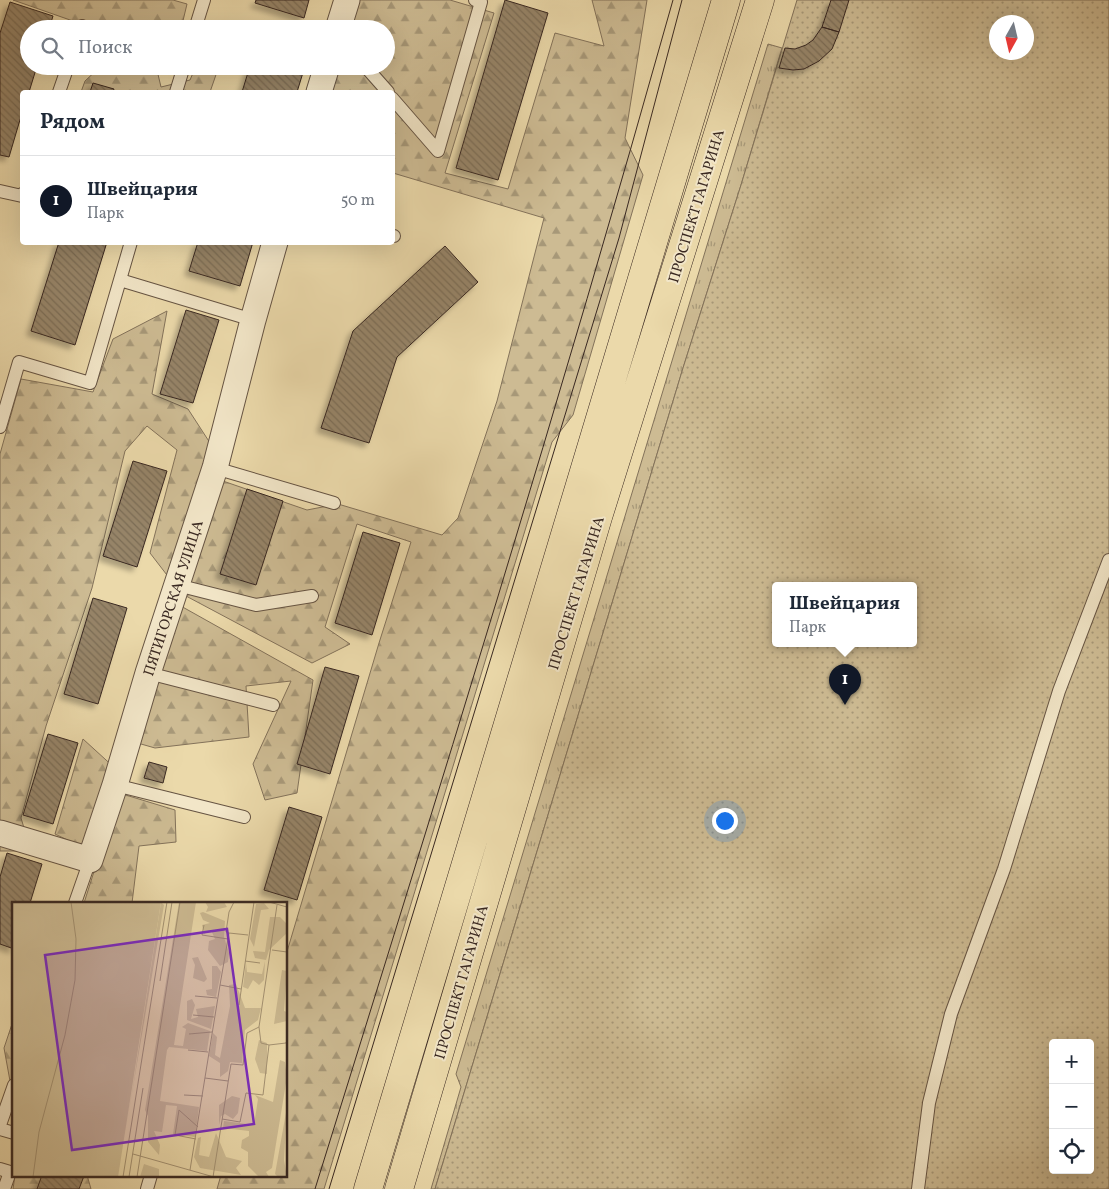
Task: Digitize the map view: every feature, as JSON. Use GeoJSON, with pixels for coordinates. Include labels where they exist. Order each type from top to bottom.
{"type":"FeatureCollection","features":[{"type":"Feature","properties":{"kind":"main road","name":"ПРОСПЕКТ ГАГАРИНА"},"geometry":{"type":"LineString","coordinates":[[368,1189],[726,0]]}},
{"type":"Feature","properties":{"kind":"main road","name":"ПРОСПЕКТ ГАГАРИНА"},"geometry":{"type":"LineString","coordinates":[[400,1189],[598,517],[760,0]]}},
{"type":"Feature","properties":{"kind":"street"},"geometry":{"type":"LineString","coordinates":[[341,20],[347,0]]}},
{"type":"Feature","properties":{"kind":"street"},"geometry":{"type":"LineString","coordinates":[[320,90],[324,75]]}},
{"type":"Feature","properties":{"kind":"street","name":"ПЯТИГОРСКАЯ УЛИЦА"},"geometry":{"type":"LineString","coordinates":[[90,860],[115,785],[148,672],[215,468],[273,245]]}},
{"type":"Feature","properties":{"kind":"street"},"geometry":{"type":"LineString","coordinates":[[0,833],[90,860]]}},
{"type":"Feature","properties":{"kind":"lane"},"geometry":{"type":"LineString","coordinates":[[198,20],[204,0]]}},
{"type":"Feature","properties":{"kind":"lane"},"geometry":{"type":"LineString","coordinates":[[395,101],[438,151],[481,2],[475,0]]}},
{"type":"Feature","properties":{"kind":"lane"},"geometry":{"type":"LineString","coordinates":[[60,90],[65,75]]}},
{"type":"Feature","properties":{"kind":"lane"},"geometry":{"type":"LineString","coordinates":[[177,90],[181,75]]}},
{"type":"Feature","properties":{"kind":"lane"},"geometry":{"type":"LineString","coordinates":[[373,75],[386,90]]}},
{"type":"Feature","properties":{"kind":"lane"},"geometry":{"type":"LineString","coordinates":[[0,190],[20,195]]}},
{"type":"Feature","properties":{"kind":"lane"},"geometry":{"type":"LineString","coordinates":[[0,427],[19,362],[90,383],[130,245]]}},
{"type":"Feature","properties":{"kind":"lane"},"geometry":{"type":"LineString","coordinates":[[120,280],[253,320]]}},
{"type":"Feature","properties":{"kind":"lane"},"geometry":{"type":"LineString","coordinates":[[215,468],[334,503]]}},
{"type":"Feature","properties":{"kind":"lane"},"geometry":{"type":"LineString","coordinates":[[918,1189],[929,1103],[951,1014],[1004,869],[1058,691],[1109,560]]}},
{"type":"Feature","properties":{"kind":"lane"},"geometry":{"type":"LineString","coordinates":[[177,585],[256,605],[312,596]]}},
{"type":"Feature","properties":{"kind":"lane"},"geometry":{"type":"LineString","coordinates":[[148,672],[273,705]]}},
{"type":"Feature","properties":{"kind":"lane"},"geometry":{"type":"LineString","coordinates":[[115,785],[244,817]]}},
{"type":"Feature","properties":{"kind":"lane"},"geometry":{"type":"LineString","coordinates":[[76,902],[90,860]]}},
{"type":"Feature","properties":{"kind":"lane"},"geometry":{"type":"LineString","coordinates":[[0,1125],[12,1090]]}},
{"type":"Feature","properties":{"kind":"lane"},"geometry":{"type":"LineString","coordinates":[[0,1169],[10,1172],[4,1189]]}},
{"type":"Feature","properties":{"kind":"lane"},"geometry":{"type":"LineString","coordinates":[[147,1189],[151,1176]]}},
{"type":"Feature","properties":{"kind":"green space"},"geometry":{"type":"Polygon","coordinates":[[[13,0],[173,0],[187,4],[183,20],[70,20],[13,0]]]}},
{"type":"Feature","properties":{"kind":"green space"},"geometry":{"type":"Polygon","coordinates":[[[359,0],[450,0],[494,13],[445,173],[508,189],[555,33],[604,46],[592,0],[647,0],[625,138],[643,175],[573,415],[552,442],[324,1189],[217,1189],[221,1176],[288,1176],[288,948],[411,542],[357,524],[325,627],[350,644],[312,663],[186,596],[220,480],[307,510],[338,504],[442,535],[458,518],[497,401],[544,218],[395,174],[395,90],[332,90],[336,75],[395,75],[395,20],[353,20],[359,0]]]}},
{"type":"Feature","properties":{"kind":"green space"},"geometry":{"type":"Polygon","coordinates":[[[797,0],[1109,0],[1109,1189],[435,1189],[683,368],[797,0]]]}},
{"type":"Feature","properties":{"kind":"green space"},"geometry":{"type":"Polygon","coordinates":[[[768,44],[782,48],[683,368],[435,1189],[431,1189],[461,1087],[456,1074],[768,44]]]}},
{"type":"Feature","properties":{"kind":"green space"},"geometry":{"type":"Polygon","coordinates":[[[91,75],[158,75],[161,87],[190,80],[192,75],[216,75],[211,90],[82,90],[85,81],[91,75]]]}},
{"type":"Feature","properties":{"kind":"green space"},"geometry":{"type":"Polygon","coordinates":[[[167,311],[152,394],[188,409],[212,446],[170,579],[150,553],[177,450],[147,426],[125,451],[92,588],[46,726],[21,818],[31,851],[0,851],[0,454],[21,379],[93,392],[113,339],[167,311]]]}},
{"type":"Feature","properties":{"kind":"green space"},"geometry":{"type":"Polygon","coordinates":[[[179,605],[313,680],[297,793],[265,800],[253,764],[291,681],[246,686],[249,737],[155,748],[134,742],[179,605]]]}},
{"type":"Feature","properties":{"kind":"green space"},"geometry":{"type":"Polygon","coordinates":[[[83,739],[117,770],[86,849],[55,834],[83,739]]]}},
{"type":"Feature","properties":{"kind":"green space"},"geometry":{"type":"Polygon","coordinates":[[[119,793],[175,810],[176,842],[139,846],[132,902],[84,902],[119,793]]]}},
{"type":"Feature","properties":{"kind":"green space"},"geometry":{"type":"Polygon","coordinates":[[[12,1024],[12,1092],[4,1048],[12,1024]]]}},
{"type":"Feature","properties":{"kind":"green space"},"geometry":{"type":"Polygon","coordinates":[[[15,1176],[87,1176],[91,1189],[13,1189],[15,1176]]]}},
{"type":"Feature","properties":{"kind":"building"},"geometry":{"type":"Polygon","coordinates":[[[256,0],[309,0],[304,18],[255,3],[256,0]]]}},
{"type":"Feature","properties":{"kind":"building"},"geometry":{"type":"Polygon","coordinates":[[[505,0],[548,13],[498,180],[456,168],[505,0]]]}},
{"type":"Feature","properties":{"kind":"building"},"geometry":{"type":"Polygon","coordinates":[[[831,0],[849,0],[839,32],[822,27],[831,0]]]}},
{"type":"Feature","properties":{"kind":"building"},"geometry":{"type":"Polygon","coordinates":[[[10,2],[53,16],[52,20],[20,20],[20,75],[34,75],[30,90],[20,90],[20,120],[9,157],[0,155],[0,33],[10,2]]]}},
{"type":"Feature","properties":{"kind":"building"},"geometry":{"type":"Polygon","coordinates":[[[822,27],[839,32],[832,49],[819,61],[804,69],[779,68],[785,48],[795,49],[806,45],[813,40],[822,27]]]}},
{"type":"Feature","properties":{"kind":"building"},"geometry":{"type":"Polygon","coordinates":[[[247,75],[302,75],[298,90],[243,90],[247,75]]]}},
{"type":"Feature","properties":{"kind":"building"},"geometry":{"type":"Polygon","coordinates":[[[93,83],[114,89],[114,90],[91,90],[93,83]]]}},
{"type":"Feature","properties":{"kind":"building"},"geometry":{"type":"Polygon","coordinates":[[[58,245],[106,245],[75,345],[31,331],[58,245]]]}},
{"type":"Feature","properties":{"kind":"building"},"geometry":{"type":"Polygon","coordinates":[[[197,245],[252,245],[240,286],[189,271],[197,245]]]}},
{"type":"Feature","properties":{"kind":"building"},"geometry":{"type":"Polygon","coordinates":[[[445,246],[478,282],[397,357],[369,443],[321,428],[353,331],[445,246]]]}},
{"type":"Feature","properties":{"kind":"building"},"geometry":{"type":"Polygon","coordinates":[[[186,310],[219,320],[193,403],[160,394],[186,310]]]}},
{"type":"Feature","properties":{"kind":"building"},"geometry":{"type":"Polygon","coordinates":[[[133,461],[167,471],[137,567],[103,556],[133,461]]]}},
{"type":"Feature","properties":{"kind":"building"},"geometry":{"type":"Polygon","coordinates":[[[247,489],[283,501],[256,585],[220,574],[247,489]]]}},
{"type":"Feature","properties":{"kind":"building"},"geometry":{"type":"Polygon","coordinates":[[[363,532],[400,543],[372,635],[335,623],[363,532]]]}},
{"type":"Feature","properties":{"kind":"building"},"geometry":{"type":"Polygon","coordinates":[[[93,598],[127,608],[98,704],[64,694],[93,598]]]}},
{"type":"Feature","properties":{"kind":"building"},"geometry":{"type":"Polygon","coordinates":[[[325,667],[359,676],[330,774],[297,764],[325,667]]]}},
{"type":"Feature","properties":{"kind":"building"},"geometry":{"type":"Polygon","coordinates":[[[48,734],[78,743],[53,824],[23,815],[48,734]]]}},
{"type":"Feature","properties":{"kind":"building"},"geometry":{"type":"Polygon","coordinates":[[[149,762],[167,767],[163,783],[144,778],[149,762]]]}},
{"type":"Feature","properties":{"kind":"building"},"geometry":{"type":"Polygon","coordinates":[[[289,807],[322,817],[297,900],[264,890],[289,807]]]}},
{"type":"Feature","properties":{"kind":"building"},"geometry":{"type":"Polygon","coordinates":[[[7,853],[42,864],[30,902],[12,902],[12,948],[0,944],[0,877],[7,853]]]}},
{"type":"Feature","properties":{"kind":"building"},"geometry":{"type":"Polygon","coordinates":[[[42,1176],[84,1176],[79,1189],[37,1189],[42,1176]]]}},
{"type":"Feature","properties":{"kind":"tram line"},"geometry":{"type":"LineString","coordinates":[[315,1189],[543,447],[673,0]]}},
{"type":"Feature","properties":{"kind":"tram line"},"geometry":{"type":"LineString","coordinates":[[329,1189],[619,238],[682,0]]}},
{"type":"Feature","properties":{"kind":"place","name":"Швейцария"},"geometry":{"type":"Point","coordinates":[845,705]}}]}
